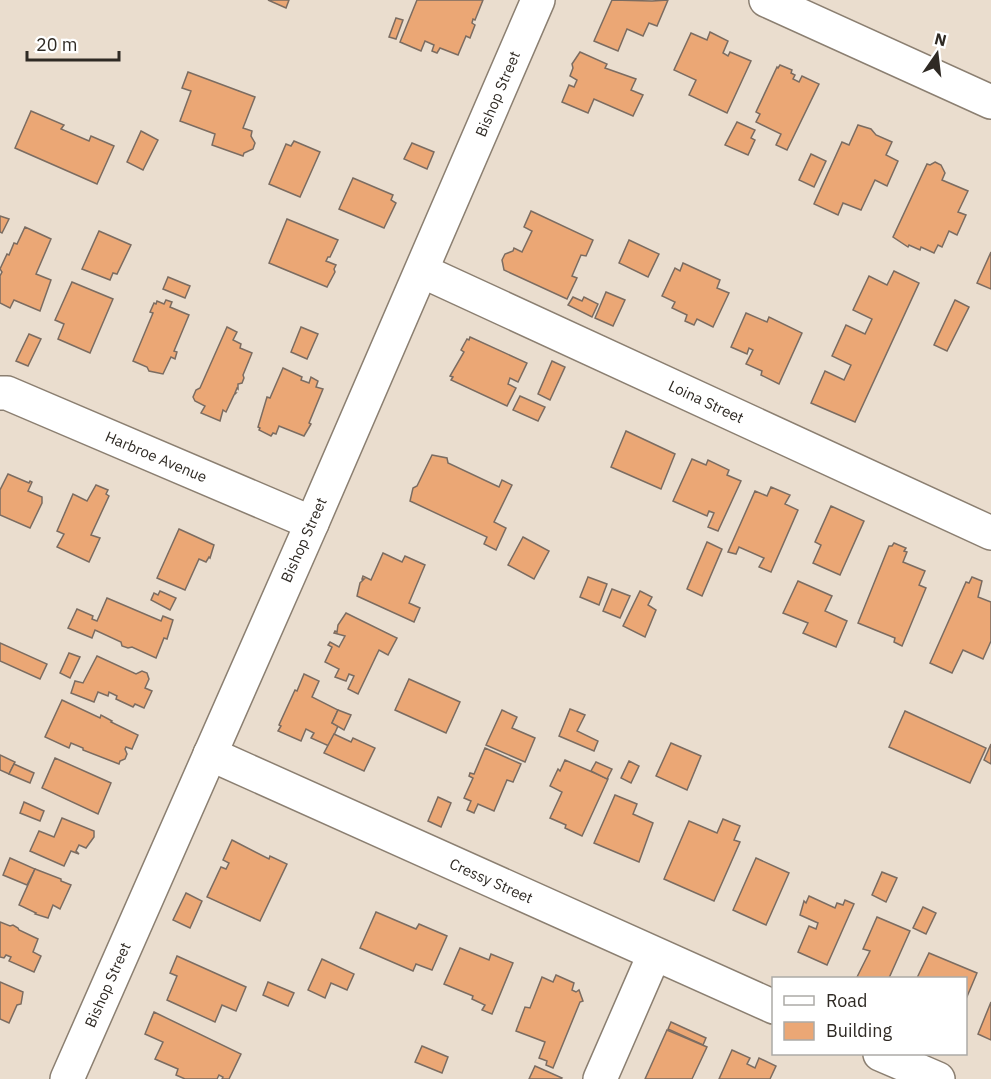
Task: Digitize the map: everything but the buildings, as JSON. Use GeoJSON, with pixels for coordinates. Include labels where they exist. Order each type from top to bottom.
{"type":"FeatureCollection","features":[{"type":"Feature","properties":{"kind":"street","name":"Bishop Street"},"geometry":{"type":"LineString","coordinates":[[67,1079],[312,523],[538,0]]}},
{"type":"Feature","properties":{"kind":"street"},"geometry":{"type":"LineString","coordinates":[[766,0],[991,102]]}},
{"type":"Feature","properties":{"kind":"street","name":"Loina Street"},"geometry":{"type":"LineString","coordinates":[[422,270],[991,533]]}},
{"type":"Feature","properties":{"kind":"street","name":"Harbroe Avenue"},"geometry":{"type":"LineString","coordinates":[[0,393],[7,393],[312,523]]}},
{"type":"Feature","properties":{"kind":"street","name":"Cressy Street"},"geometry":{"type":"LineString","coordinates":[[210,754],[772,1006]]}},
{"type":"Feature","properties":{"kind":"street"},"geometry":{"type":"LineString","coordinates":[[600,1079],[654,955]]}},
{"type":"Feature","properties":{"kind":"street"},"geometry":{"type":"LineString","coordinates":[[884,1055],[938,1079]]}}]}
